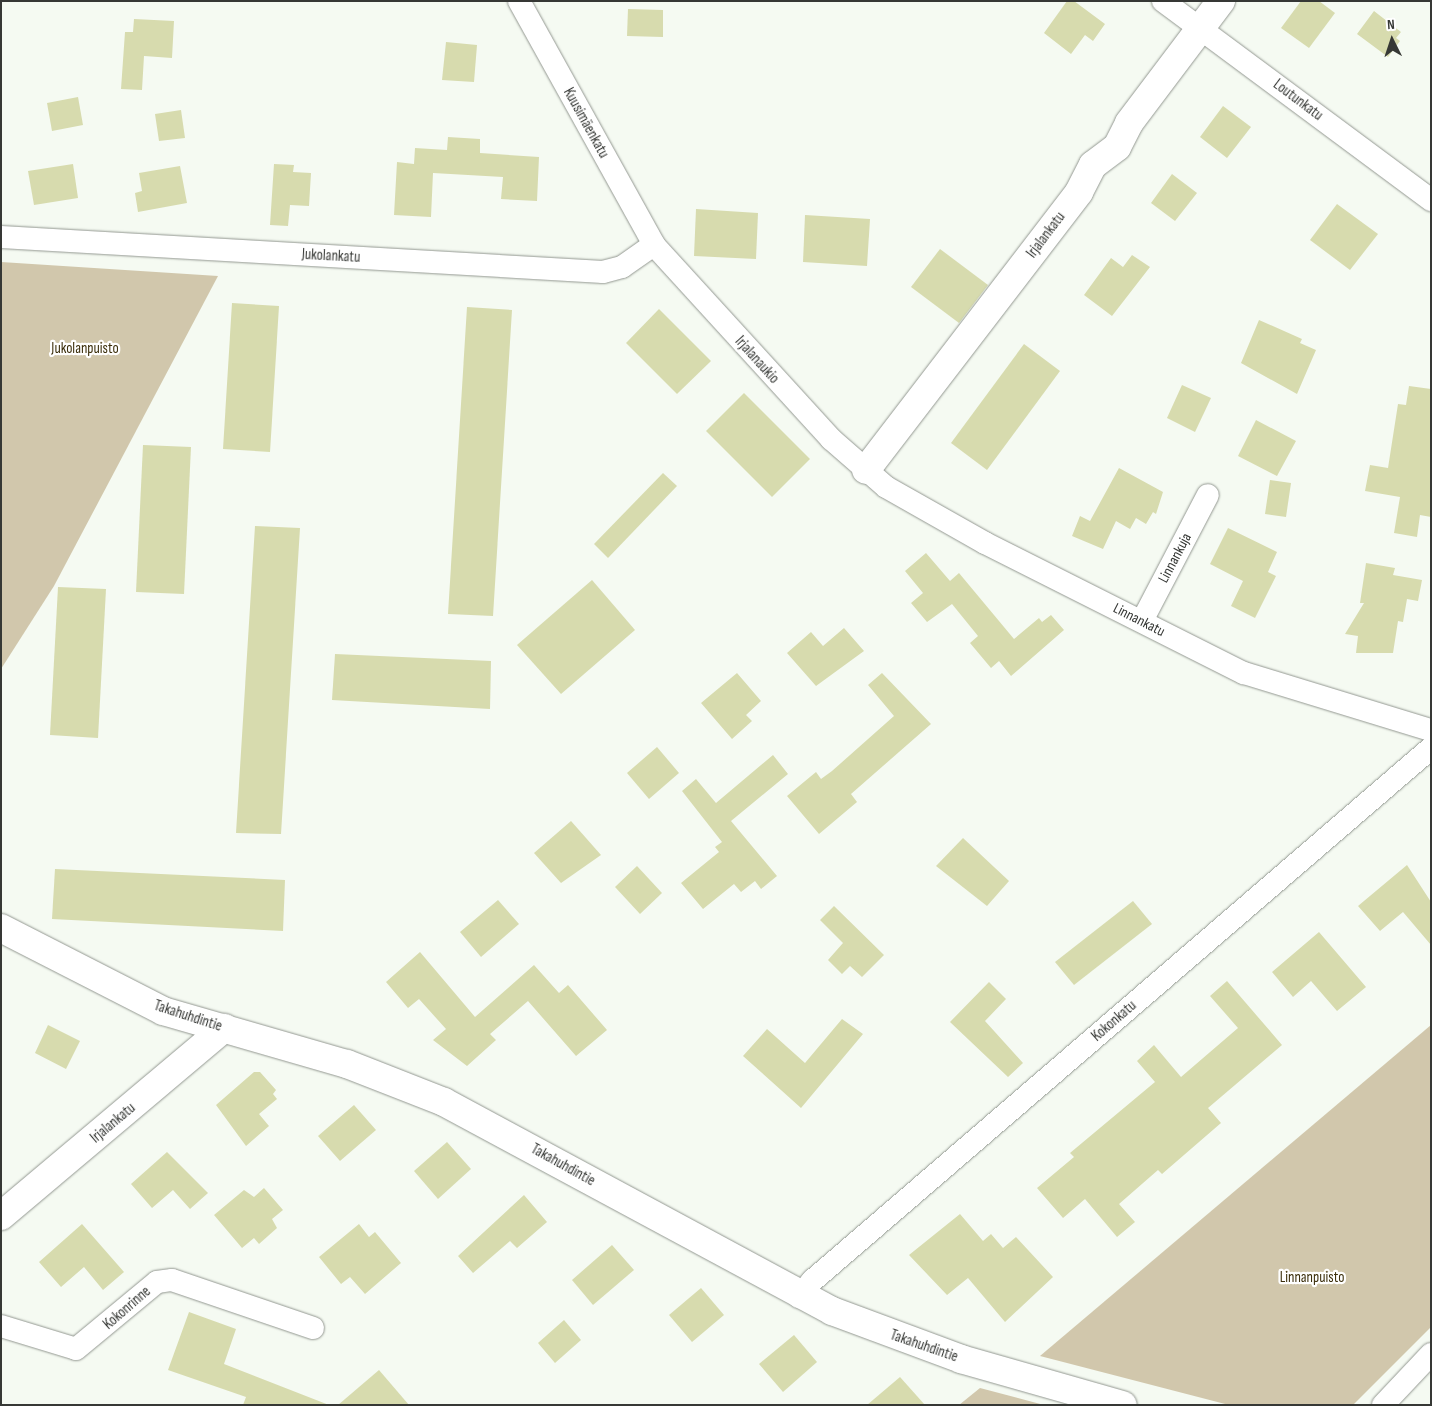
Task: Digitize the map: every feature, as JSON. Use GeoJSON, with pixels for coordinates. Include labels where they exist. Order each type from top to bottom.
{"type":"FeatureCollection","features":[{"type":"Feature","properties":{"kind":"street","name":"Kuusimäenkatu"},"geometry":{"type":"LineString","coordinates":[[519,1],[654,245]]}},
{"type":"Feature","properties":{"kind":"street","name":"Loutunkatu"},"geometry":{"type":"LineString","coordinates":[[1163,1],[1201,27],[1431,200]]}},
{"type":"Feature","properties":{"kind":"street","name":"Irjalankatu"},"geometry":{"type":"LineString","coordinates":[[866,470],[1079,192],[1093,166],[1117,147],[1129,123],[1221,1]]}},
{"type":"Feature","properties":{"kind":"street","name":"Jukolankatu"},"geometry":{"type":"LineString","coordinates":[[1,237],[592,271],[622,267],[654,245]]}},
{"type":"Feature","properties":{"kind":"street","name":"Irjalanaukio"},"geometry":{"type":"LineString","coordinates":[[654,245],[762,366],[866,470]]}},
{"type":"Feature","properties":{"kind":"street","name":"Linnankatu"},"geometry":{"type":"LineString","coordinates":[[866,470],[886,487],[970,535],[1244,673],[1431,730]]}},
{"type":"Feature","properties":{"kind":"street","name":"Linnankuja"},"geometry":{"type":"LineString","coordinates":[[1142,622],[1208,495]]}},
{"type":"Feature","properties":{"kind":"street","name":"Kokonkatu"},"geometry":{"type":"LineString","coordinates":[[799,1297],[812,1281],[1431,748]]}},
{"type":"Feature","properties":{"kind":"street","name":"Takahuhdintie"},"geometry":{"type":"LineString","coordinates":[[1,928],[163,1011],[347,1064],[473,1115],[799,1297],[961,1359],[1123,1405]]}},
{"type":"Feature","properties":{"kind":"street","name":"Irjalankatu"},"geometry":{"type":"LineString","coordinates":[[1,1216],[224,1028]]}},
{"type":"Feature","properties":{"kind":"street","name":"Kokonrinne"},"geometry":{"type":"LineString","coordinates":[[1,1326],[76,1349],[157,1282],[172,1280],[313,1328]]}},
{"type":"Feature","properties":{"kind":"street"},"geometry":{"type":"LineString","coordinates":[[1384,1405],[1431,1354]]}},
{"type":"Feature","properties":{"kind":"green space","name":"Jukolanpuisto"},"geometry":{"type":"Polygon","coordinates":[[[1,262],[218,276],[54,586],[1,669],[1,262]]]}},
{"type":"Feature","properties":{"kind":"green space","name":"Linnanpuisto"},"geometry":{"type":"Polygon","coordinates":[[[1431,1025],[1431,1327],[1353,1405],[1229,1405],[1040,1356],[1431,1025]]]}},
{"type":"Feature","properties":{"kind":"green space"},"geometry":{"type":"Polygon","coordinates":[[[980,1388],[1044,1405],[959,1405],[980,1388]]]}},
{"type":"Feature","properties":{"kind":"building"},"geometry":{"type":"Polygon","coordinates":[[[1067,1],[1074,1],[1105,24],[1093,41],[1085,35],[1071,54],[1044,33],[1067,1]]]}},
{"type":"Feature","properties":{"kind":"building"},"geometry":{"type":"Polygon","coordinates":[[[1301,1],[1319,1],[1335,13],[1309,48],[1281,28],[1301,1]]]}},
{"type":"Feature","properties":{"kind":"building"},"geometry":{"type":"Polygon","coordinates":[[[628,9],[663,10],[663,37],[627,36],[628,9]]]}},
{"type":"Feature","properties":{"kind":"building"},"geometry":{"type":"Polygon","coordinates":[[[1374,11],[1401,32],[1396,38],[1400,41],[1388,57],[1357,34],[1374,11]]]}},
{"type":"Feature","properties":{"kind":"building"},"geometry":{"type":"Polygon","coordinates":[[[134,19],[174,21],[172,58],[144,56],[142,90],[121,89],[125,32],[133,32],[134,19]]]}},
{"type":"Feature","properties":{"kind":"building"},"geometry":{"type":"Polygon","coordinates":[[[446,42],[477,45],[474,82],[442,80],[446,42]]]}},
{"type":"Feature","properties":{"kind":"building"},"geometry":{"type":"Polygon","coordinates":[[[78,97],[83,125],[52,131],[47,103],[78,97]]]}},
{"type":"Feature","properties":{"kind":"building"},"geometry":{"type":"Polygon","coordinates":[[[1223,106],[1251,127],[1227,158],[1200,137],[1223,106]]]}},
{"type":"Feature","properties":{"kind":"building"},"geometry":{"type":"Polygon","coordinates":[[[181,110],[185,138],[159,141],[155,114],[181,110]]]}},
{"type":"Feature","properties":{"kind":"building"},"geometry":{"type":"Polygon","coordinates":[[[448,137],[480,139],[480,153],[539,157],[537,201],[501,199],[503,177],[433,173],[431,217],[394,215],[397,162],[414,164],[415,148],[447,150],[448,137]]]}},
{"type":"Feature","properties":{"kind":"building"},"geometry":{"type":"Polygon","coordinates":[[[73,164],[78,198],[34,205],[28,171],[73,164]]]}},
{"type":"Feature","properties":{"kind":"building"},"geometry":{"type":"Polygon","coordinates":[[[274,164],[294,165],[293,172],[311,173],[309,206],[290,205],[288,226],[270,225],[274,164]]]}},
{"type":"Feature","properties":{"kind":"building"},"geometry":{"type":"Polygon","coordinates":[[[180,166],[187,203],[138,212],[135,193],[142,191],[139,173],[180,166]]]}},
{"type":"Feature","properties":{"kind":"building"},"geometry":{"type":"Polygon","coordinates":[[[1172,174],[1197,193],[1175,221],[1151,203],[1172,174]]]}},
{"type":"Feature","properties":{"kind":"building"},"geometry":{"type":"Polygon","coordinates":[[[1337,204],[1378,234],[1350,270],[1310,240],[1337,204]]]}},
{"type":"Feature","properties":{"kind":"building"},"geometry":{"type":"Polygon","coordinates":[[[696,209],[758,213],[756,259],[694,256],[696,209]]]}},
{"type":"Feature","properties":{"kind":"building"},"geometry":{"type":"Polygon","coordinates":[[[805,215],[870,219],[867,266],[803,262],[805,215]]]}},
{"type":"Feature","properties":{"kind":"building"},"geometry":{"type":"Polygon","coordinates":[[[940,249],[988,285],[959,323],[911,287],[940,249]]]}},
{"type":"Feature","properties":{"kind":"building"},"geometry":{"type":"Polygon","coordinates":[[[1132,255],[1150,267],[1112,316],[1084,295],[1111,258],[1123,267],[1132,255]]]}},
{"type":"Feature","properties":{"kind":"building"},"geometry":{"type":"Polygon","coordinates":[[[232,303],[279,306],[270,452],[223,449],[232,303]]]}},
{"type":"Feature","properties":{"kind":"building"},"geometry":{"type":"Polygon","coordinates":[[[467,307],[512,310],[493,616],[448,614],[467,307]]]}},
{"type":"Feature","properties":{"kind":"building"},"geometry":{"type":"Polygon","coordinates":[[[659,309],[711,361],[677,394],[626,343],[659,309]]]}},
{"type":"Feature","properties":{"kind":"building"},"geometry":{"type":"Polygon","coordinates":[[[1259,320],[1302,339],[1300,343],[1316,350],[1297,394],[1241,363],[1259,320]]]}},
{"type":"Feature","properties":{"kind":"building"},"geometry":{"type":"Polygon","coordinates":[[[1024,344],[1060,371],[987,470],[951,443],[1024,344]]]}},
{"type":"Feature","properties":{"kind":"building"},"geometry":{"type":"Polygon","coordinates":[[[1182,385],[1211,398],[1195,432],[1167,418],[1182,385]]]}},
{"type":"Feature","properties":{"kind":"building"},"geometry":{"type":"Polygon","coordinates":[[[1409,386],[1431,389],[1431,517],[1420,515],[1417,537],[1394,533],[1400,497],[1365,491],[1370,465],[1388,468],[1398,404],[1406,405],[1409,386]]]}},
{"type":"Feature","properties":{"kind":"building"},"geometry":{"type":"Polygon","coordinates":[[[744,393],[810,459],[772,497],[706,431],[744,393]]]}},
{"type":"Feature","properties":{"kind":"building"},"geometry":{"type":"Polygon","coordinates":[[[1256,420],[1296,441],[1277,476],[1238,456],[1256,420]]]}},
{"type":"Feature","properties":{"kind":"building"},"geometry":{"type":"Polygon","coordinates":[[[143,445],[191,447],[184,594],[136,592],[143,445]]]}},
{"type":"Feature","properties":{"kind":"building"},"geometry":{"type":"Polygon","coordinates":[[[1119,468],[1163,492],[1156,514],[1153,512],[1146,524],[1136,518],[1130,529],[1116,521],[1103,549],[1072,536],[1080,516],[1090,521],[1119,468]]]}},
{"type":"Feature","properties":{"kind":"building"},"geometry":{"type":"Polygon","coordinates":[[[663,473],[677,486],[608,558],[594,544],[663,473]]]}},
{"type":"Feature","properties":{"kind":"building"},"geometry":{"type":"Polygon","coordinates":[[[1270,480],[1291,483],[1286,517],[1265,514],[1270,480]]]}},
{"type":"Feature","properties":{"kind":"building"},"geometry":{"type":"Polygon","coordinates":[[[255,526],[300,528],[281,834],[236,833],[255,526]]]}},
{"type":"Feature","properties":{"kind":"building"},"geometry":{"type":"Polygon","coordinates":[[[1228,528],[1277,552],[1268,572],[1276,576],[1255,618],[1231,606],[1243,581],[1210,564],[1228,528]]]}},
{"type":"Feature","properties":{"kind":"building"},"geometry":{"type":"Polygon","coordinates":[[[926,553],[950,581],[959,573],[1014,639],[1039,618],[1042,622],[1051,615],[1064,630],[1011,676],[999,661],[991,668],[970,643],[978,636],[952,604],[927,622],[911,603],[923,593],[905,571],[926,553]]]}},
{"type":"Feature","properties":{"kind":"building"},"geometry":{"type":"Polygon","coordinates":[[[1366,563],[1395,568],[1393,575],[1422,580],[1418,601],[1407,599],[1403,622],[1398,621],[1393,653],[1356,653],[1358,636],[1345,634],[1364,603],[1360,603],[1366,563]]]}},
{"type":"Feature","properties":{"kind":"building"},"geometry":{"type":"Polygon","coordinates":[[[592,580],[635,630],[561,694],[517,645],[592,580]]]}},
{"type":"Feature","properties":{"kind":"building"},"geometry":{"type":"Polygon","coordinates":[[[58,587],[106,589],[98,738],[50,735],[58,587]]]}},
{"type":"Feature","properties":{"kind":"building"},"geometry":{"type":"Polygon","coordinates":[[[844,628],[864,651],[816,686],[787,653],[811,632],[823,646],[844,628]]]}},
{"type":"Feature","properties":{"kind":"building"},"geometry":{"type":"Polygon","coordinates":[[[335,654],[491,661],[490,709],[332,700],[335,654]]]}},
{"type":"Feature","properties":{"kind":"building"},"geometry":{"type":"Polygon","coordinates":[[[737,673],[761,701],[746,715],[752,721],[732,739],[701,703],[737,673]]]}},
{"type":"Feature","properties":{"kind":"building"},"geometry":{"type":"Polygon","coordinates":[[[882,673],[931,724],[851,794],[857,802],[819,834],[787,796],[816,772],[821,779],[832,771],[894,716],[868,685],[882,673]]]}},
{"type":"Feature","properties":{"kind":"building"},"geometry":{"type":"Polygon","coordinates":[[[657,747],[679,773],[649,799],[627,773],[657,747]]]}},
{"type":"Feature","properties":{"kind":"building"},"geometry":{"type":"Polygon","coordinates":[[[773,755],[788,774],[731,821],[777,876],[761,889],[755,881],[741,892],[734,884],[703,909],[681,883],[719,852],[715,847],[722,842],[682,791],[696,779],[716,803],[773,755]]]}},
{"type":"Feature","properties":{"kind":"building"},"geometry":{"type":"Polygon","coordinates":[[[571,821],[601,855],[561,883],[534,853],[571,821]]]}},
{"type":"Feature","properties":{"kind":"building"},"geometry":{"type":"Polygon","coordinates":[[[963,838],[1009,881],[987,906],[936,866],[963,838]]]}},
{"type":"Feature","properties":{"kind":"building"},"geometry":{"type":"Polygon","coordinates":[[[1407,865],[1431,902],[1431,945],[1403,912],[1380,931],[1358,906],[1407,865]]]}},
{"type":"Feature","properties":{"kind":"building"},"geometry":{"type":"Polygon","coordinates":[[[637,866],[662,893],[640,914],[615,887],[637,866]]]}},
{"type":"Feature","properties":{"kind":"building"},"geometry":{"type":"Polygon","coordinates":[[[55,869],[285,880],[283,931],[52,919],[55,869]]]}},
{"type":"Feature","properties":{"kind":"building"},"geometry":{"type":"Polygon","coordinates":[[[498,900],[519,924],[481,957],[460,932],[498,900]]]}},
{"type":"Feature","properties":{"kind":"building"},"geometry":{"type":"Polygon","coordinates":[[[1133,901],[1152,924],[1074,985],[1055,962],[1133,901]]]}},
{"type":"Feature","properties":{"kind":"building"},"geometry":{"type":"Polygon","coordinates":[[[834,906],[884,955],[862,977],[850,966],[842,974],[828,960],[843,943],[820,920],[834,906]]]}},
{"type":"Feature","properties":{"kind":"building"},"geometry":{"type":"Polygon","coordinates":[[[1319,932],[1366,987],[1337,1011],[1311,981],[1293,997],[1272,972],[1319,932]]]}},
{"type":"Feature","properties":{"kind":"building"},"geometry":{"type":"Polygon","coordinates":[[[420,952],[475,1017],[534,965],[559,993],[568,985],[607,1030],[576,1056],[528,1001],[490,1034],[496,1040],[467,1066],[433,1040],[446,1029],[419,999],[408,1008],[386,982],[420,952]]]}},
{"type":"Feature","properties":{"kind":"building"},"geometry":{"type":"Polygon","coordinates":[[[1227,981],[1282,1045],[1208,1108],[1221,1123],[1162,1174],[1158,1170],[1119,1204],[1135,1222],[1117,1237],[1085,1199],[1063,1218],[1037,1188],[1074,1157],[1070,1153],[1155,1082],[1137,1061],[1154,1045],[1181,1077],[1238,1028],[1210,996],[1227,981]]]}},
{"type":"Feature","properties":{"kind":"building"},"geometry":{"type":"Polygon","coordinates":[[[989,982],[1006,999],[985,1021],[1023,1063],[1008,1077],[950,1022],[989,982]]]}},
{"type":"Feature","properties":{"kind":"building"},"geometry":{"type":"Polygon","coordinates":[[[842,1019],[863,1034],[801,1108],[743,1056],[767,1029],[805,1063],[842,1019]]]}},
{"type":"Feature","properties":{"kind":"building"},"geometry":{"type":"Polygon","coordinates":[[[48,1025],[80,1041],[66,1069],[35,1053],[48,1025]]]}},
{"type":"Feature","properties":{"kind":"building"},"geometry":{"type":"Polygon","coordinates":[[[254,1072],[260,1072],[276,1090],[273,1094],[277,1099],[259,1114],[269,1126],[246,1146],[216,1105],[254,1072]]]}},
{"type":"Feature","properties":{"kind":"building"},"geometry":{"type":"Polygon","coordinates":[[[354,1105],[376,1130],[340,1161],[318,1136],[354,1105]]]}},
{"type":"Feature","properties":{"kind":"building"},"geometry":{"type":"Polygon","coordinates":[[[447,1142],[471,1169],[438,1199],[414,1171],[447,1142]]]}},
{"type":"Feature","properties":{"kind":"building"},"geometry":{"type":"Polygon","coordinates":[[[167,1152],[208,1193],[190,1209],[173,1190],[152,1208],[131,1184],[167,1152]]]}},
{"type":"Feature","properties":{"kind":"building"},"geometry":{"type":"Polygon","coordinates":[[[264,1188],[283,1210],[272,1219],[277,1228],[259,1244],[254,1238],[242,1248],[214,1215],[244,1190],[254,1197],[264,1188]]]}},
{"type":"Feature","properties":{"kind":"building"},"geometry":{"type":"Polygon","coordinates":[[[524,1195],[547,1222],[517,1248],[510,1241],[473,1273],[458,1256],[524,1195]]]}},
{"type":"Feature","properties":{"kind":"building"},"geometry":{"type":"Polygon","coordinates":[[[960,1214],[983,1241],[991,1234],[1003,1248],[1016,1237],[1053,1277],[1005,1322],[968,1278],[947,1295],[909,1255],[960,1214]]]}},
{"type":"Feature","properties":{"kind":"building"},"geometry":{"type":"Polygon","coordinates":[[[82,1224],[124,1272],[103,1290],[84,1267],[61,1287],[39,1262],[82,1224]]]}},
{"type":"Feature","properties":{"kind":"building"},"geometry":{"type":"Polygon","coordinates":[[[359,1224],[369,1237],[375,1232],[401,1263],[365,1294],[350,1277],[341,1284],[319,1257],[359,1224]]]}},
{"type":"Feature","properties":{"kind":"building"},"geometry":{"type":"Polygon","coordinates":[[[612,1245],[634,1270],[593,1305],[572,1280],[612,1245]]]}},
{"type":"Feature","properties":{"kind":"building"},"geometry":{"type":"Polygon","coordinates":[[[701,1288],[724,1315],[692,1342],[669,1315],[701,1288]]]}},
{"type":"Feature","properties":{"kind":"building"},"geometry":{"type":"Polygon","coordinates":[[[189,1312],[236,1329],[224,1364],[329,1405],[243,1405],[246,1397],[168,1370],[189,1312]]]}},
{"type":"Feature","properties":{"kind":"building"},"geometry":{"type":"Polygon","coordinates":[[[564,1320],[581,1340],[555,1363],[538,1343],[564,1320]]]}},
{"type":"Feature","properties":{"kind":"building"},"geometry":{"type":"Polygon","coordinates":[[[794,1335],[817,1362],[783,1392],[759,1364],[794,1335]]]}},
{"type":"Feature","properties":{"kind":"building"},"geometry":{"type":"Polygon","coordinates":[[[379,1370],[409,1405],[338,1405],[379,1370]]]}},
{"type":"Feature","properties":{"kind":"building"},"geometry":{"type":"Polygon","coordinates":[[[900,1377],[925,1405],[867,1405],[900,1377]]]}}]}
